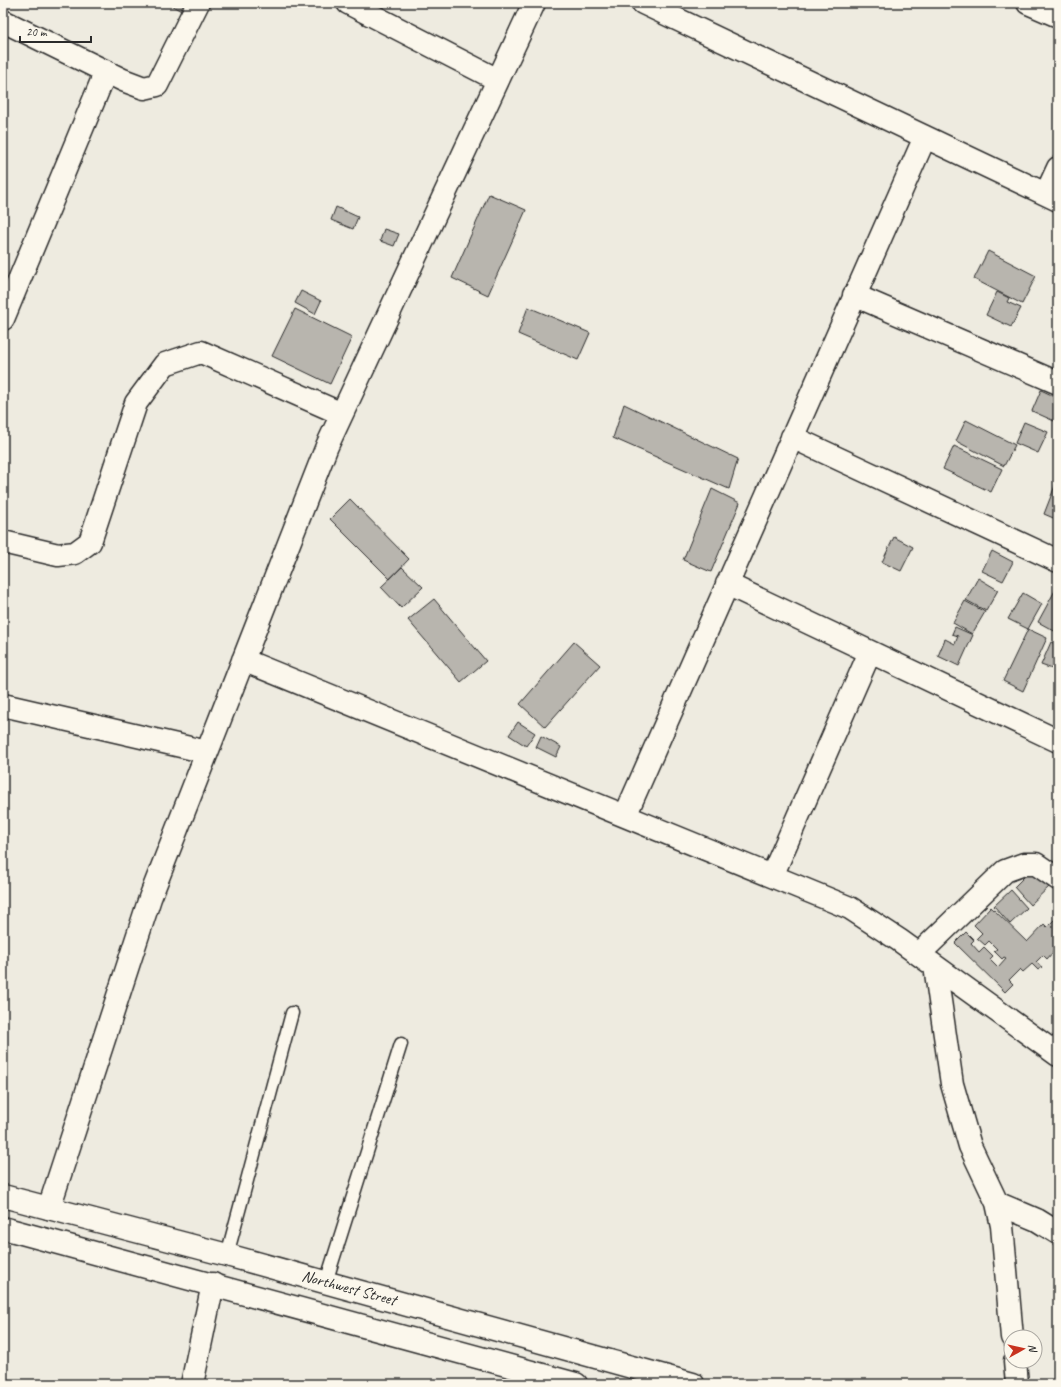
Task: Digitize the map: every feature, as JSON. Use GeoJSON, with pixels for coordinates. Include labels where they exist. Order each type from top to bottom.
{"type":"FeatureCollection","features":[{"type":"Feature","properties":{"kind":"street"},"geometry":{"type":"LineString","coordinates":[[3,21],[144,88],[157,85],[198,3]]}},
{"type":"Feature","properties":{"kind":"street"},"geometry":{"type":"LineString","coordinates":[[348,3],[498,80]]}},
{"type":"Feature","properties":{"kind":"street"},"geometry":{"type":"LineString","coordinates":[[49,1208],[150,898],[327,446],[534,3]]}},
{"type":"Feature","properties":{"kind":"street"},"geometry":{"type":"LineString","coordinates":[[643,3],[1052,197],[1058,168]]}},
{"type":"Feature","properties":{"kind":"street"},"geometry":{"type":"LineString","coordinates":[[1028,3],[1058,16]]}},
{"type":"Feature","properties":{"kind":"street"},"geometry":{"type":"LineString","coordinates":[[3,319],[106,71]]}},
{"type":"Feature","properties":{"kind":"street"},"geometry":{"type":"LineString","coordinates":[[625,816],[924,137]]}},
{"type":"Feature","properties":{"kind":"street"},"geometry":{"type":"LineString","coordinates":[[854,295],[1058,383]]}},
{"type":"Feature","properties":{"kind":"street"},"geometry":{"type":"LineString","coordinates":[[3,542],[58,556],[75,553],[90,542],[136,403],[165,364],[201,352],[342,414]]}},
{"type":"Feature","properties":{"kind":"street"},"geometry":{"type":"LineString","coordinates":[[792,438],[1058,560]]}},
{"type":"Feature","properties":{"kind":"street"},"geometry":{"type":"LineString","coordinates":[[727,584],[1058,741]]}},
{"type":"Feature","properties":{"kind":"street"},"geometry":{"type":"LineString","coordinates":[[772,876],[870,652]]}},
{"type":"Feature","properties":{"kind":"street"},"geometry":{"type":"LineString","coordinates":[[243,660],[850,908],[927,960],[1058,1055]]}},
{"type":"Feature","properties":{"kind":"street"},"geometry":{"type":"LineString","coordinates":[[3,705],[207,752]]}},
{"type":"Feature","properties":{"kind":"street"},"geometry":{"type":"LineString","coordinates":[[927,960],[1005,871],[1024,864],[1036,864],[1058,879]]}},
{"type":"Feature","properties":{"kind":"street"},"geometry":{"type":"LineString","coordinates":[[927,960],[952,1084],[970,1146],[997,1203],[1002,1226],[1011,1329]]}},
{"type":"Feature","properties":{"kind":"street","name":"Northwest Street"},"geometry":{"type":"LineString","coordinates":[[3,1196],[227,1255],[693,1384]]}},
{"type":"Feature","properties":{"kind":"street"},"geometry":{"type":"LineString","coordinates":[[997,1203],[1037,1220],[1058,1233]]}},
{"type":"Feature","properties":{"kind":"street","name":"Northwest Street"},"geometry":{"type":"LineString","coordinates":[[3,1228],[576,1384]]}},
{"type":"Feature","properties":{"kind":"street"},"geometry":{"type":"LineString","coordinates":[[192,1384],[213,1284]]}},
{"type":"Feature","properties":{"kind":"street"},"geometry":{"type":"LineString","coordinates":[[1016,1369],[1017,1384]]}},
{"type":"Feature","properties":{"kind":"lane"},"geometry":{"type":"LineString","coordinates":[[227,1255],[292,1013]]}},
{"type":"Feature","properties":{"kind":"lane"},"geometry":{"type":"LineString","coordinates":[[326,1282],[401,1044]]}},
{"type":"Feature","properties":{"kind":"building"},"geometry":{"type":"Polygon","coordinates":[[[167,3],[190,3],[185,13],[167,3]]]}},
{"type":"Feature","properties":{"kind":"building"},"geometry":{"type":"Polygon","coordinates":[[[489,194],[526,210],[488,295],[452,278],[489,194]]]}},
{"type":"Feature","properties":{"kind":"building"},"geometry":{"type":"Polygon","coordinates":[[[336,207],[358,217],[353,229],[331,220],[336,207]]]}},
{"type":"Feature","properties":{"kind":"building"},"geometry":{"type":"Polygon","coordinates":[[[384,229],[399,234],[394,246],[380,241],[384,229]]]}},
{"type":"Feature","properties":{"kind":"building"},"geometry":{"type":"Polygon","coordinates":[[[988,251],[1036,276],[1022,304],[974,279],[988,251]]]}},
{"type":"Feature","properties":{"kind":"building"},"geometry":{"type":"Polygon","coordinates":[[[301,291],[321,301],[315,314],[295,303],[301,291]]]}},
{"type":"Feature","properties":{"kind":"building"},"geometry":{"type":"Polygon","coordinates":[[[997,292],[1009,298],[1007,302],[1021,308],[1011,327],[986,315],[997,292]]]}},
{"type":"Feature","properties":{"kind":"building"},"geometry":{"type":"Polygon","coordinates":[[[528,307],[590,333],[578,360],[518,334],[528,307]]]}},
{"type":"Feature","properties":{"kind":"building"},"geometry":{"type":"Polygon","coordinates":[[[295,309],[352,337],[330,384],[272,356],[295,309]]]}},
{"type":"Feature","properties":{"kind":"building"},"geometry":{"type":"Polygon","coordinates":[[[1041,390],[1058,398],[1058,412],[1054,421],[1032,411],[1041,390]]]}},
{"type":"Feature","properties":{"kind":"building"},"geometry":{"type":"Polygon","coordinates":[[[624,404],[738,459],[729,489],[613,438],[624,404]]]}},
{"type":"Feature","properties":{"kind":"building"},"geometry":{"type":"Polygon","coordinates":[[[966,420],[1015,445],[1004,466],[956,441],[966,420]]]}},
{"type":"Feature","properties":{"kind":"building"},"geometry":{"type":"Polygon","coordinates":[[[1024,422],[1048,432],[1038,453],[1015,443],[1024,422]]]}},
{"type":"Feature","properties":{"kind":"building"},"geometry":{"type":"Polygon","coordinates":[[[954,446],[1002,469],[991,492],[943,469],[954,446]]]}},
{"type":"Feature","properties":{"kind":"building"},"geometry":{"type":"Polygon","coordinates":[[[1058,478],[1058,520],[1044,514],[1058,478]]]}},
{"type":"Feature","properties":{"kind":"building"},"geometry":{"type":"Polygon","coordinates":[[[712,489],[740,503],[711,572],[683,560],[712,489]]]}},
{"type":"Feature","properties":{"kind":"building"},"geometry":{"type":"Polygon","coordinates":[[[350,499],[409,559],[390,579],[330,519],[350,499]]]}},
{"type":"Feature","properties":{"kind":"building"},"geometry":{"type":"Polygon","coordinates":[[[894,537],[913,547],[901,571],[882,562],[894,537]]]}},
{"type":"Feature","properties":{"kind":"building"},"geometry":{"type":"Polygon","coordinates":[[[992,551],[1013,562],[1003,581],[982,571],[992,551]]]}},
{"type":"Feature","properties":{"kind":"building"},"geometry":{"type":"Polygon","coordinates":[[[402,567],[423,587],[401,608],[381,587],[402,567]]]}},
{"type":"Feature","properties":{"kind":"building"},"geometry":{"type":"Polygon","coordinates":[[[978,578],[998,590],[986,611],[966,600],[978,578]]]}},
{"type":"Feature","properties":{"kind":"building"},"geometry":{"type":"Polygon","coordinates":[[[1058,585],[1058,633],[1038,622],[1058,585]]]}},
{"type":"Feature","properties":{"kind":"building"},"geometry":{"type":"Polygon","coordinates":[[[1023,593],[1042,604],[1028,629],[1008,619],[1023,593]]]}},
{"type":"Feature","properties":{"kind":"building"},"geometry":{"type":"Polygon","coordinates":[[[434,599],[486,661],[461,682],[408,620],[434,599]]]}},
{"type":"Feature","properties":{"kind":"building"},"geometry":{"type":"Polygon","coordinates":[[[965,601],[985,612],[972,634],[953,623],[965,601]]]}},
{"type":"Feature","properties":{"kind":"building"},"geometry":{"type":"Polygon","coordinates":[[[955,627],[973,635],[959,666],[938,656],[945,639],[955,644],[958,636],[952,634],[955,627]]]}},
{"type":"Feature","properties":{"kind":"building"},"geometry":{"type":"Polygon","coordinates":[[[1028,629],[1047,638],[1023,691],[1003,681],[1028,629]]]}},
{"type":"Feature","properties":{"kind":"building"},"geometry":{"type":"Polygon","coordinates":[[[574,642],[600,665],[545,727],[520,704],[574,642]]]}},
{"type":"Feature","properties":{"kind":"building"},"geometry":{"type":"Polygon","coordinates":[[[1051,642],[1058,645],[1058,671],[1041,665],[1051,642]]]}},
{"type":"Feature","properties":{"kind":"building"},"geometry":{"type":"Polygon","coordinates":[[[518,722],[535,733],[526,746],[509,735],[518,722]]]}},
{"type":"Feature","properties":{"kind":"building"},"geometry":{"type":"Polygon","coordinates":[[[541,736],[561,747],[556,757],[536,747],[541,736]]]}},
{"type":"Feature","properties":{"kind":"building"},"geometry":{"type":"Polygon","coordinates":[[[1033,868],[1050,886],[1030,905],[1014,887],[1033,868]]]}},
{"type":"Feature","properties":{"kind":"building"},"geometry":{"type":"Polygon","coordinates":[[[1011,890],[1027,908],[1010,924],[994,906],[1011,890]]]}},
{"type":"Feature","properties":{"kind":"building"},"geometry":{"type":"Polygon","coordinates":[[[991,907],[1027,942],[1044,924],[1047,927],[1058,916],[1058,955],[1054,951],[1047,959],[1043,955],[1036,962],[1042,967],[1038,970],[1032,964],[1023,972],[1020,969],[1009,980],[1013,984],[1005,992],[955,943],[966,932],[974,940],[971,943],[979,952],[984,947],[993,956],[990,959],[998,967],[1006,958],[1004,957],[1002,959],[994,951],[997,949],[989,941],[985,945],[977,938],[982,933],[974,925],[991,907]]]}}]}
